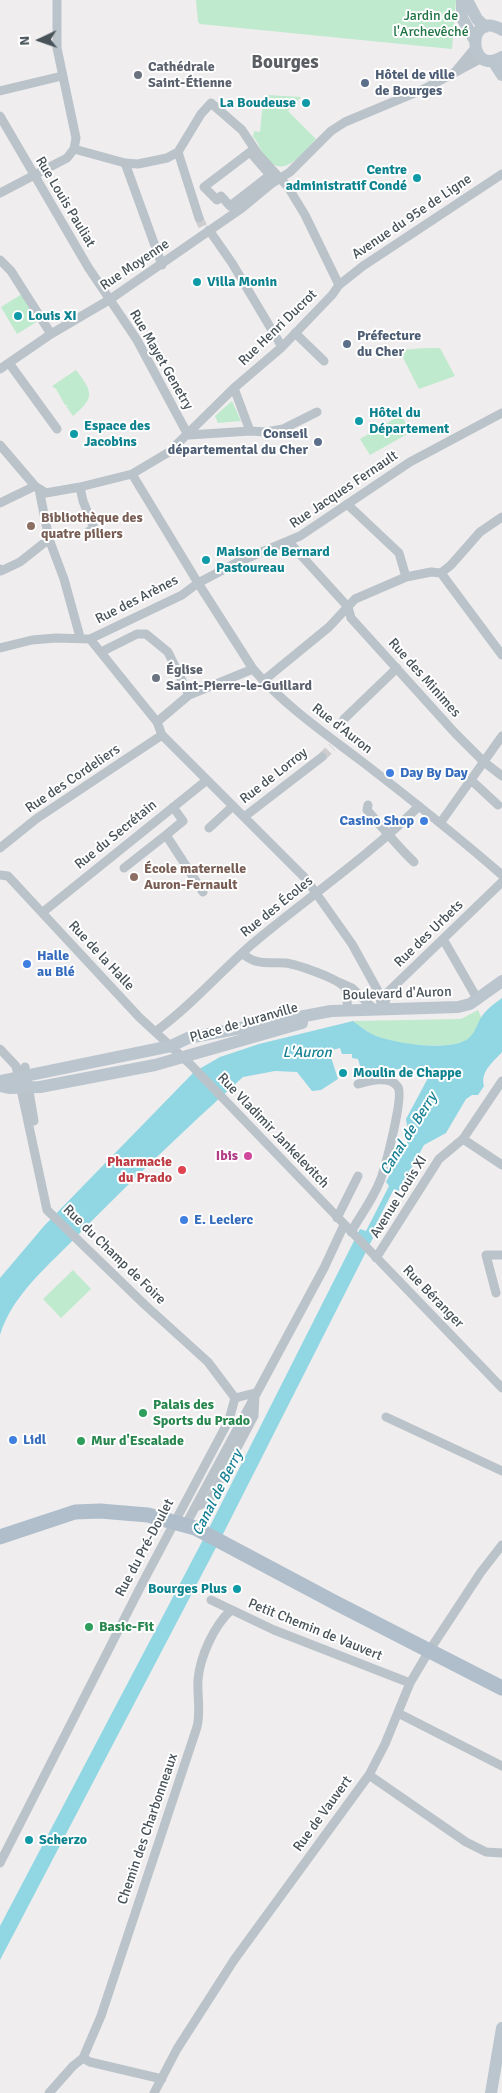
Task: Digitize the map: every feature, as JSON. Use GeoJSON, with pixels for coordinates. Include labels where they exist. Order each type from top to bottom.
{"type":"FeatureCollection","features":[{"type":"Feature","properties":{"kind":"main road"},"geometry":{"type":"LineString","coordinates":[[462,0],[462,18],[502,75]]}},
{"type":"Feature","properties":{"kind":"main road"},"geometry":{"type":"LineString","coordinates":[[467,0],[478,19],[496,26]]}},
{"type":"Feature","properties":{"kind":"main road"},"geometry":{"type":"LineString","coordinates":[[485,52],[477,34],[496,26]]}},
{"type":"Feature","properties":{"kind":"main road","name":"Boulevard d'Auron"},"geometry":{"type":"LineString","coordinates":[[489,990],[502,974]]}},
{"type":"Feature","properties":{"kind":"main road","name":"Boulevard d'Auron"},"geometry":{"type":"LineString","coordinates":[[331,1011],[458,1007],[478,1000],[502,981]]}},
{"type":"Feature","properties":{"kind":"main road","name":"Place de Juranville"},"geometry":{"type":"LineString","coordinates":[[25,1077],[188,1038],[331,1011]]}},
{"type":"Feature","properties":{"kind":"main road","name":"Place de Juranville"},"geometry":{"type":"LineString","coordinates":[[25,1077],[40,1087],[155,1064],[187,1061],[293,1027],[331,1011]]}},
{"type":"Feature","properties":{"kind":"main road"},"geometry":{"type":"LineString","coordinates":[[0,1081],[25,1077]]}},
{"type":"Feature","properties":{"kind":"main road"},"geometry":{"type":"LineString","coordinates":[[0,1086],[25,1077]]}},
{"type":"Feature","properties":{"kind":"main road"},"geometry":{"type":"LineString","coordinates":[[0,1537],[75,1512],[148,1515],[185,1526],[227,1544],[305,1587],[502,1688]]}},
{"type":"Feature","properties":{"kind":"main road"},"geometry":{"type":"LineString","coordinates":[[491,2093],[502,2028]]}},
{"type":"Feature","properties":{"kind":"street"},"geometry":{"type":"LineString","coordinates":[[0,193],[66,158],[74,149],[75,132],[57,48],[57,0]]}},
{"type":"Feature","properties":{"kind":"street","name":"Rue Moyenne"},"geometry":{"type":"LineString","coordinates":[[0,369],[51,334],[109,300],[162,265],[204,227],[242,208],[271,184],[290,172],[320,141],[343,124],[454,74],[485,52]]}},
{"type":"Feature","properties":{"kind":"street"},"geometry":{"type":"LineString","coordinates":[[0,91],[62,76]]}},
{"type":"Feature","properties":{"kind":"street"},"geometry":{"type":"LineString","coordinates":[[74,149],[125,163],[148,163],[167,158],[178,152],[201,114],[211,103],[242,130],[258,154],[288,187],[306,214],[339,285]]}},
{"type":"Feature","properties":{"kind":"street","name":"Rue Louis Pauliat"},"geometry":{"type":"LineString","coordinates":[[0,116],[109,300]]}},
{"type":"Feature","properties":{"kind":"street"},"geometry":{"type":"LineString","coordinates":[[178,152],[204,227],[232,263],[282,346]]}},
{"type":"Feature","properties":{"kind":"street"},"geometry":{"type":"LineString","coordinates":[[250,152],[270,175],[230,206],[221,196],[217,200],[204,187],[250,152]]}},
{"type":"Feature","properties":{"kind":"street"},"geometry":{"type":"LineString","coordinates":[[125,163],[162,265]]}},
{"type":"Feature","properties":{"kind":"street","name":"Avenue du 95e de Ligne"},"geometry":{"type":"LineString","coordinates":[[339,285],[363,266],[502,174]]}},
{"type":"Feature","properties":{"kind":"street"},"geometry":{"type":"LineString","coordinates":[[0,260],[11,271],[51,334]]}},
{"type":"Feature","properties":{"kind":"street","name":"Rue Henri Ducrot"},"geometry":{"type":"LineString","coordinates":[[37,487],[48,493],[132,474],[169,452],[234,388],[282,346],[332,295],[339,285]]}},
{"type":"Feature","properties":{"kind":"street","name":"Rue Mayet Genetry"},"geometry":{"type":"LineString","coordinates":[[109,300],[137,340],[188,435]]}},
{"type":"Feature","properties":{"kind":"street"},"geometry":{"type":"LineString","coordinates":[[294,333],[324,361]]}},
{"type":"Feature","properties":{"kind":"street"},"geometry":{"type":"LineString","coordinates":[[9,363],[57,429]]}},
{"type":"Feature","properties":{"kind":"street"},"geometry":{"type":"LineString","coordinates":[[234,388],[250,431]]}},
{"type":"Feature","properties":{"kind":"street"},"geometry":{"type":"LineString","coordinates":[[188,435],[283,430],[317,412]]}},
{"type":"Feature","properties":{"kind":"street","name":"Rue Jacques Fernault"},"geometry":{"type":"LineString","coordinates":[[198,583],[238,562],[289,542],[410,462],[502,413]]}},
{"type":"Feature","properties":{"kind":"street"},"geometry":{"type":"LineString","coordinates":[[0,445],[37,487],[49,539],[64,580],[80,638]]}},
{"type":"Feature","properties":{"kind":"street","name":"Rue d'Auron"},"geometry":{"type":"LineString","coordinates":[[132,474],[198,583],[253,669],[264,681],[334,745],[441,822],[502,874]]}},
{"type":"Feature","properties":{"kind":"street"},"geometry":{"type":"LineString","coordinates":[[0,503],[37,487]]}},
{"type":"Feature","properties":{"kind":"street"},"geometry":{"type":"LineString","coordinates":[[80,487],[83,501],[94,528],[89,531]]}},
{"type":"Feature","properties":{"kind":"street"},"geometry":{"type":"LineString","coordinates":[[347,504],[398,553],[406,577]]}},
{"type":"Feature","properties":{"kind":"street"},"geometry":{"type":"LineString","coordinates":[[264,681],[314,639],[348,608],[355,599],[406,577],[431,572],[441,573],[451,565],[480,532],[502,517]]}},
{"type":"Feature","properties":{"kind":"street"},"geometry":{"type":"LineString","coordinates":[[0,569],[1,571],[20,562],[49,539]]}},
{"type":"Feature","properties":{"kind":"street","name":"Rue des Minimes"},"geometry":{"type":"LineString","coordinates":[[289,542],[348,608],[351,618],[396,668],[484,762],[502,776]]}},
{"type":"Feature","properties":{"kind":"street"},"geometry":{"type":"LineString","coordinates":[[441,573],[502,655]]}},
{"type":"Feature","properties":{"kind":"street","name":"Rue des Arènes"},"geometry":{"type":"LineString","coordinates":[[0,648],[32,640],[90,639],[182,595],[198,583]]}},
{"type":"Feature","properties":{"kind":"street"},"geometry":{"type":"LineString","coordinates":[[101,652],[137,634],[146,634],[168,652],[189,695]]}},
{"type":"Feature","properties":{"kind":"street"},"geometry":{"type":"LineString","coordinates":[[90,639],[157,722],[162,735],[285,857],[316,892],[352,944],[378,992],[379,1010]]}},
{"type":"Feature","properties":{"kind":"street"},"geometry":{"type":"LineString","coordinates":[[344,719],[396,668]]}},
{"type":"Feature","properties":{"kind":"street"},"geometry":{"type":"LineString","coordinates":[[157,722],[189,695],[253,669]]}},
{"type":"Feature","properties":{"kind":"street","name":"Rue des Cordeliers"},"geometry":{"type":"LineString","coordinates":[[0,848],[36,819],[162,735]]}},
{"type":"Feature","properties":{"kind":"street"},"geometry":{"type":"LineString","coordinates":[[441,822],[502,736]]}},
{"type":"Feature","properties":{"kind":"street","name":"Rue de Lorroy"},"geometry":{"type":"LineString","coordinates":[[244,817],[322,757]]}},
{"type":"Feature","properties":{"kind":"street","name":"Rue du Secrétain"},"geometry":{"type":"LineString","coordinates":[[43,912],[207,780]]}},
{"type":"Feature","properties":{"kind":"street"},"geometry":{"type":"LineString","coordinates":[[471,780],[498,805]]}},
{"type":"Feature","properties":{"kind":"street"},"geometry":{"type":"LineString","coordinates":[[368,804],[367,810],[390,835],[396,845],[414,862]]}},
{"type":"Feature","properties":{"kind":"street"},"geometry":{"type":"LineString","coordinates":[[209,828],[234,806]]}},
{"type":"Feature","properties":{"kind":"street","name":"Rue des Écoles"},"geometry":{"type":"LineString","coordinates":[[155,1032],[242,953],[316,892],[390,835],[420,806]]}},
{"type":"Feature","properties":{"kind":"street"},"geometry":{"type":"LineString","coordinates":[[124,868],[183,821],[173,807]]}},
{"type":"Feature","properties":{"kind":"street"},"geometry":{"type":"LineString","coordinates":[[166,835],[203,892]]}},
{"type":"Feature","properties":{"kind":"street","name":"Rue de la Halle"},"geometry":{"type":"LineString","coordinates":[[0,874],[8,876],[155,1032],[187,1061]]}},
{"type":"Feature","properties":{"kind":"street","name":"Rue des Urbets"},"geometry":{"type":"LineString","coordinates":[[379,1010],[388,992],[502,882]]}},
{"type":"Feature","properties":{"kind":"street"},"geometry":{"type":"LineString","coordinates":[[443,939],[478,1000]]}},
{"type":"Feature","properties":{"kind":"street"},"geometry":{"type":"LineString","coordinates":[[242,953],[261,964],[296,965],[341,983],[352,988],[379,1010]]}},
{"type":"Feature","properties":{"kind":"street"},"geometry":{"type":"LineString","coordinates":[[341,983],[346,989],[348,1010]]}},
{"type":"Feature","properties":{"kind":"street"},"geometry":{"type":"LineString","coordinates":[[0,1041],[25,1077]]}},
{"type":"Feature","properties":{"kind":"street"},"geometry":{"type":"LineString","coordinates":[[0,1049],[25,1077]]}},
{"type":"Feature","properties":{"kind":"street","name":"Rue Vladimir Jankelevitch"},"geometry":{"type":"LineString","coordinates":[[187,1061],[350,1231]]}},
{"type":"Feature","properties":{"kind":"street","name":"Rue du Champ de Foire"},"geometry":{"type":"LineString","coordinates":[[25,1077],[48,1209],[145,1305],[208,1362],[235,1398]]}},
{"type":"Feature","properties":{"kind":"street","name":"Rue du Pré-Doulet"},"geometry":{"type":"LineString","coordinates":[[0,1863],[144,1580],[185,1526],[196,1507],[209,1502],[254,1416],[255,1393],[324,1268],[350,1231],[379,1182],[393,1130],[400,1094],[397,1086],[389,1081],[375,1080],[358,1084]]}},
{"type":"Feature","properties":{"kind":"street","name":"Avenue Louis XI"},"geometry":{"type":"LineString","coordinates":[[376,1258],[439,1159],[463,1139],[502,1081]]}},
{"type":"Feature","properties":{"kind":"street"},"geometry":{"type":"LineString","coordinates":[[463,1139],[502,1165]]}},
{"type":"Feature","properties":{"kind":"street"},"geometry":{"type":"LineString","coordinates":[[337,1218],[358,1176]]}},
{"type":"Feature","properties":{"kind":"street","name":"Rue Béranger"},"geometry":{"type":"LineString","coordinates":[[350,1231],[502,1388]]}},
{"type":"Feature","properties":{"kind":"street","name":"Rue du Champ de Foire"},"geometry":{"type":"LineString","coordinates":[[81,1240],[98,1254]]}},
{"type":"Feature","properties":{"kind":"street"},"geometry":{"type":"LineString","coordinates":[[496,1293],[486,1255],[502,1255]]}},
{"type":"Feature","properties":{"kind":"street"},"geometry":{"type":"LineString","coordinates":[[235,1398],[255,1393]]}},
{"type":"Feature","properties":{"kind":"street","name":"Rue du Pré-Doulet"},"geometry":{"type":"LineString","coordinates":[[185,1526],[229,1420],[235,1398]]}},
{"type":"Feature","properties":{"kind":"street"},"geometry":{"type":"LineString","coordinates":[[386,1416],[502,1471]]}},
{"type":"Feature","properties":{"kind":"street","name":"Rue de Vauvert"},"geometry":{"type":"LineString","coordinates":[[154,2093],[177,2049],[234,1960],[369,1775],[410,1683],[481,1572],[502,1545]]}},
{"type":"Feature","properties":{"kind":"street","name":"Petit Chemin de Vauvert"},"geometry":{"type":"LineString","coordinates":[[211,1600],[274,1630],[410,1683]]}},
{"type":"Feature","properties":{"kind":"street","name":"Chemin des Charbonneaux"},"geometry":{"type":"LineString","coordinates":[[49,2093],[73,2066],[83,2058],[101,2016],[197,1727],[199,1710],[198,1679],[203,1658],[217,1627],[231,1610]]}},
{"type":"Feature","properties":{"kind":"street"},"geometry":{"type":"LineString","coordinates":[[398,1713],[502,1766]]}},
{"type":"Feature","properties":{"kind":"street"},"geometry":{"type":"LineString","coordinates":[[369,1775],[466,1842],[486,1852],[502,1853]]}},
{"type":"Feature","properties":{"kind":"street"},"geometry":{"type":"LineString","coordinates":[[83,2058],[90,2062],[162,2080]]}},
{"type":"Feature","properties":{"kind":"green space","name":"Jardin de l'Archevêché"},"geometry":{"type":"Polygon","coordinates":[[[196,0],[456,0],[452,49],[200,24],[198,22],[196,0]]]}},
{"type":"Feature","properties":{"kind":"green space"},"geometry":{"type":"Polygon","coordinates":[[[267,95],[301,97],[288,111],[316,139],[298,158],[284,166],[277,166],[270,162],[253,137],[254,131],[260,132],[263,101],[267,95]]]}},
{"type":"Feature","properties":{"kind":"green space"},"geometry":{"type":"Polygon","coordinates":[[[22,294],[38,321],[17,334],[1,307],[22,294]]]}},
{"type":"Feature","properties":{"kind":"green space"},"geometry":{"type":"Polygon","coordinates":[[[440,348],[455,376],[419,389],[399,350],[440,348]]]}},
{"type":"Feature","properties":{"kind":"green space"},"geometry":{"type":"Polygon","coordinates":[[[76,370],[86,383],[89,394],[85,404],[73,416],[66,406],[68,405],[65,405],[56,389],[52,386],[76,370]]]}},
{"type":"Feature","properties":{"kind":"green space"},"geometry":{"type":"Polygon","coordinates":[[[232,401],[241,421],[218,423],[215,416],[232,401]]]}},
{"type":"Feature","properties":{"kind":"green space"},"geometry":{"type":"Polygon","coordinates":[[[401,415],[411,432],[370,455],[360,439],[401,415]]]}},
{"type":"Feature","properties":{"kind":"green space"},"geometry":{"type":"Polygon","coordinates":[[[478,1010],[481,1017],[471,1037],[463,1042],[439,1046],[424,1046],[385,1039],[373,1034],[353,1021],[461,1019],[478,1010]]]}},
{"type":"Feature","properties":{"kind":"green space"},"geometry":{"type":"Polygon","coordinates":[[[73,1270],[91,1289],[61,1318],[43,1299],[73,1270]]]}},
{"type":"Feature","properties":{"kind":"water"},"geometry":{"type":"Polygon","coordinates":[[[502,998],[502,1052],[491,1063],[484,1076],[484,1086],[478,1095],[472,1095],[466,1099],[446,1133],[424,1145],[399,1191],[394,1189],[371,1234],[373,1238],[222,1536],[0,1960],[0,1926],[205,1536],[360,1229],[366,1231],[389,1186],[386,1182],[409,1138],[406,1119],[428,1078],[414,1070],[405,1069],[388,1070],[363,1076],[358,1059],[352,1058],[352,1054],[342,1054],[340,1048],[329,1051],[338,1079],[321,1090],[312,1091],[297,1072],[275,1071],[243,1077],[157,1157],[30,1284],[5,1321],[0,1335],[0,1278],[44,1226],[194,1072],[220,1057],[259,1044],[353,1021],[372,1034],[388,1040],[412,1044],[451,1045],[469,1038],[484,1013],[502,998]]]}},
{"type":"Feature","properties":{"kind":"tunnel"},"geometry":{"type":"LineString","coordinates":[[199,218],[203,227]]}},
{"type":"Feature","properties":{"kind":"tunnel"},"geometry":{"type":"LineString","coordinates":[[322,757],[332,747]]}},
{"type":"Feature","properties":{"kind":"place","name":"Cathédrale Saint-Étienne"},"geometry":{"type":"Point","coordinates":[138,75]}},
{"type":"Feature","properties":{"kind":"place","name":"Hôtel de ville de Bourges"},"geometry":{"type":"Point","coordinates":[365,83]}},
{"type":"Feature","properties":{"kind":"place","name":"La Boudeuse"},"geometry":{"type":"Point","coordinates":[306,103]}},
{"type":"Feature","properties":{"kind":"place","name":"Centre administratif Condé"},"geometry":{"type":"Point","coordinates":[417,178]}},
{"type":"Feature","properties":{"kind":"place","name":"Villa Monin"},"geometry":{"type":"Point","coordinates":[197,282]}},
{"type":"Feature","properties":{"kind":"place","name":"Louis XI"},"geometry":{"type":"Point","coordinates":[18,316]}},
{"type":"Feature","properties":{"kind":"place","name":"Préfecture du Cher"},"geometry":{"type":"Point","coordinates":[347,344]}},
{"type":"Feature","properties":{"kind":"place","name":"Hôtel du Département"},"geometry":{"type":"Point","coordinates":[359,421]}},
{"type":"Feature","properties":{"kind":"place","name":"Espace des Jacobins"},"geometry":{"type":"Point","coordinates":[74,434]}},
{"type":"Feature","properties":{"kind":"place","name":"Conseil départemental du Cher"},"geometry":{"type":"Point","coordinates":[318,442]}},
{"type":"Feature","properties":{"kind":"place","name":"Bibliothèque des quatre piliers"},"geometry":{"type":"Point","coordinates":[31,526]}},
{"type":"Feature","properties":{"kind":"place","name":"Maison de Bernard Pastoureau"},"geometry":{"type":"Point","coordinates":[206,560]}},
{"type":"Feature","properties":{"kind":"place","name":"Église Saint-Pierre-le-Guillard"},"geometry":{"type":"Point","coordinates":[156,678]}},
{"type":"Feature","properties":{"kind":"place","name":"Day By Day"},"geometry":{"type":"Point","coordinates":[390,773]}},
{"type":"Feature","properties":{"kind":"place","name":"Casino Shop"},"geometry":{"type":"Point","coordinates":[424,821]}},
{"type":"Feature","properties":{"kind":"place","name":"École maternelle Auron-Fernault"},"geometry":{"type":"Point","coordinates":[134,877]}},
{"type":"Feature","properties":{"kind":"place","name":"Halle au Blé"},"geometry":{"type":"Point","coordinates":[27,964]}},
{"type":"Feature","properties":{"kind":"place","name":"Moulin de Chappe"},"geometry":{"type":"Point","coordinates":[343,1073]}},
{"type":"Feature","properties":{"kind":"place","name":"Ibis"},"geometry":{"type":"Point","coordinates":[248,1156]}},
{"type":"Feature","properties":{"kind":"place","name":"Pharmacie du Prado"},"geometry":{"type":"Point","coordinates":[182,1170]}},
{"type":"Feature","properties":{"kind":"place","name":"E. Leclerc"},"geometry":{"type":"Point","coordinates":[184,1220]}},
{"type":"Feature","properties":{"kind":"place","name":"Palais des Sports du Prado"},"geometry":{"type":"Point","coordinates":[143,1413]}},
{"type":"Feature","properties":{"kind":"place","name":"Lidl"},"geometry":{"type":"Point","coordinates":[13,1440]}},
{"type":"Feature","properties":{"kind":"place","name":"Mur d'Escalade"},"geometry":{"type":"Point","coordinates":[81,1441]}},
{"type":"Feature","properties":{"kind":"place","name":"Bourges Plus"},"geometry":{"type":"Point","coordinates":[237,1589]}},
{"type":"Feature","properties":{"kind":"place","name":"Basic-Fit"},"geometry":{"type":"Point","coordinates":[89,1627]}},
{"type":"Feature","properties":{"kind":"place","name":"Scherzo"},"geometry":{"type":"Point","coordinates":[29,1840]}},
{"type":"Feature","properties":{"kind":"district","name":"Bourges"},"geometry":{"type":"Point","coordinates":[285,63]}},
{"type":"Feature","properties":{"kind":"water label","name":"L'Auron"},"geometry":{"type":"Point","coordinates":[307,1053]}},
{"type":"Feature","properties":{"kind":"water label","name":"Canal de Berry"},"geometry":{"type":"Point","coordinates":[409,1134]}},
{"type":"Feature","properties":{"kind":"water label","name":"Canal de Berry"},"geometry":{"type":"Point","coordinates":[218,1493]}}]}
